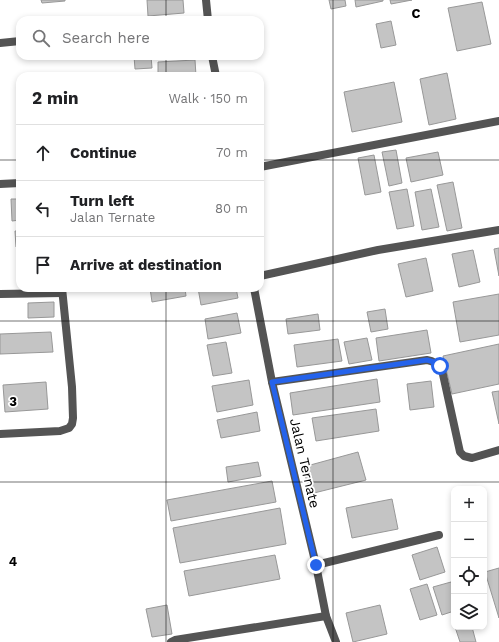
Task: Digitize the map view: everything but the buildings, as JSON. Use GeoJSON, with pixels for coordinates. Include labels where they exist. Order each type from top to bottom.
{"type":"FeatureCollection","features":[{"type":"Feature","properties":{"kind":"street"},"geometry":{"type":"LineString","coordinates":[[206,0],[208,16]]}},
{"type":"Feature","properties":{"kind":"street"},"geometry":{"type":"LineString","coordinates":[[0,43],[16,41]]}},
{"type":"Feature","properties":{"kind":"street"},"geometry":{"type":"LineString","coordinates":[[213,60],[215,72]]}},
{"type":"Feature","properties":{"kind":"street"},"geometry":{"type":"LineString","coordinates":[[264,166],[499,121]]}},
{"type":"Feature","properties":{"kind":"street"},"geometry":{"type":"LineString","coordinates":[[0,184],[16,183]]}},
{"type":"Feature","properties":{"kind":"street"},"geometry":{"type":"LineString","coordinates":[[264,275],[378,250],[499,230]]}},
{"type":"Feature","properties":{"kind":"street"},"geometry":{"type":"LineString","coordinates":[[0,294],[31,292]]}},
{"type":"Feature","properties":{"kind":"street"},"geometry":{"type":"LineString","coordinates":[[0,434],[60,431],[69,428],[72,424],[72,387],[62,292]]}},
{"type":"Feature","properties":{"kind":"street","name":"Jalan Ternate"},"geometry":{"type":"LineString","coordinates":[[255,292],[272,382],[316,565],[326,616],[336,642]]}},
{"type":"Feature","properties":{"kind":"street"},"geometry":{"type":"LineString","coordinates":[[272,382],[427,360],[434,362],[440,366],[442,370],[460,452],[464,456],[472,458],[499,450]]}},
{"type":"Feature","properties":{"kind":"street"},"geometry":{"type":"LineString","coordinates":[[316,565],[439,535]]}},
{"type":"Feature","properties":{"kind":"street"},"geometry":{"type":"LineString","coordinates":[[171,642],[175,640],[326,616]]}},
{"type":"Feature","properties":{"kind":"route"},"geometry":{"type":"LineString","coordinates":[[316,565],[272,382],[427,360],[440,366]]}}]}
